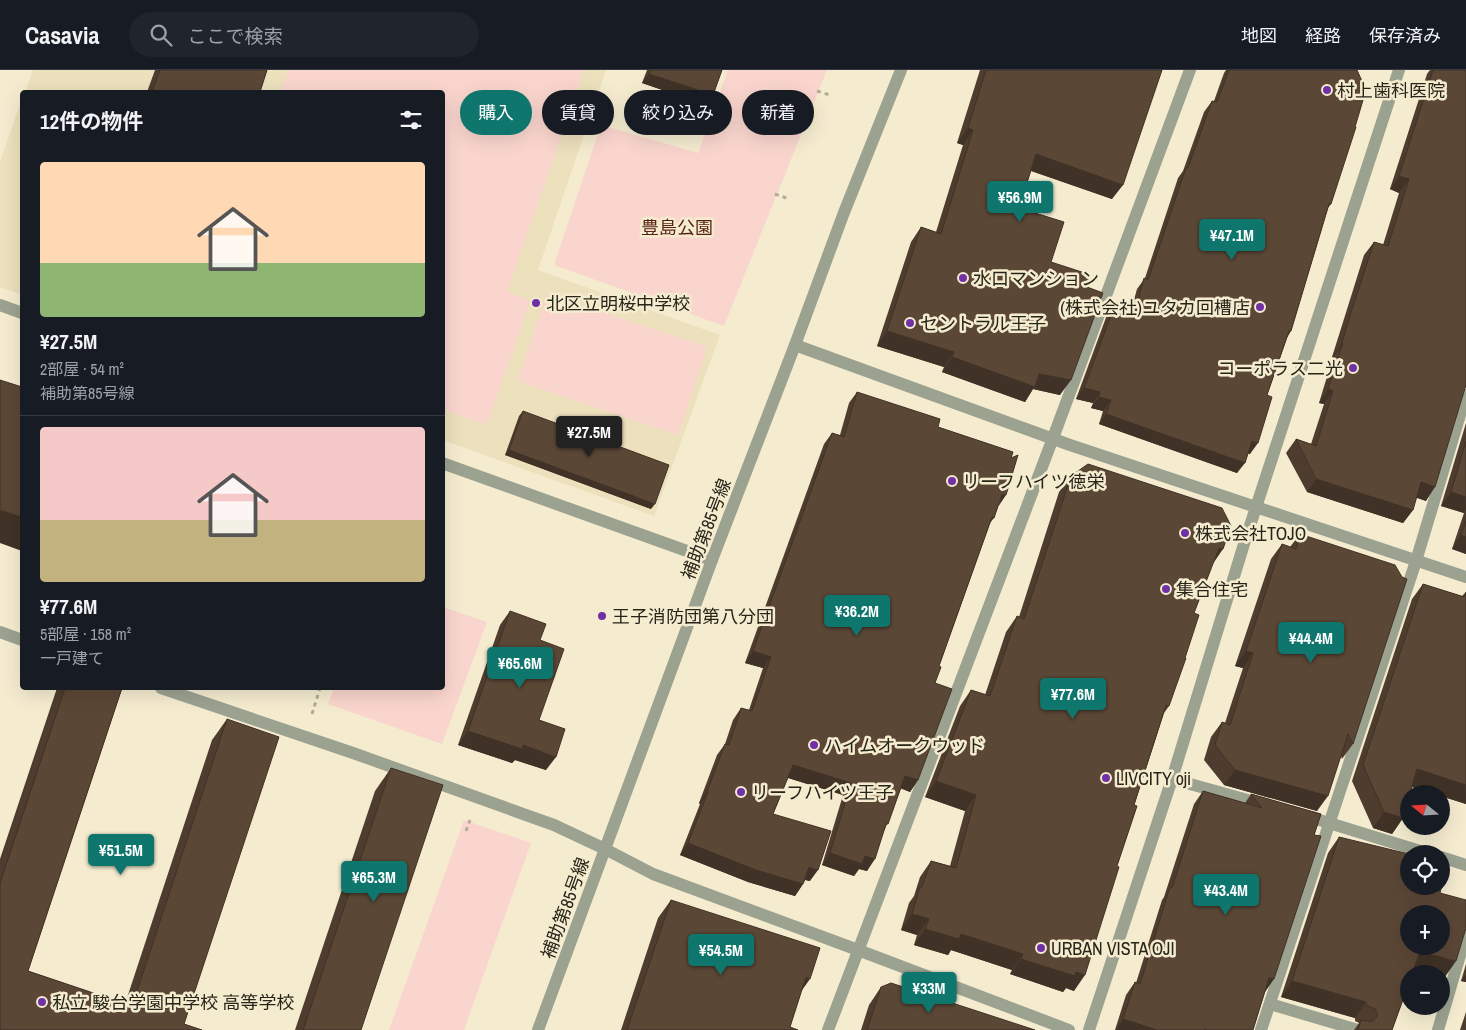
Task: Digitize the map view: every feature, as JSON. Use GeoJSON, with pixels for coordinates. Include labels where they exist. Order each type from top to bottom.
{"type":"FeatureCollection","features":[{"type":"Feature","properties":{"kind":"street","name":"補助第85号線"},"geometry":{"type":"LineString","coordinates":[[538,1030],[712,560],[843,214],[901,70]]}},
{"type":"Feature","properties":{"kind":"street"},"geometry":{"type":"LineString","coordinates":[[828,1030],[1053,438],[1190,70]]}},
{"type":"Feature","properties":{"kind":"street"},"geometry":{"type":"LineString","coordinates":[[1089,1030],[1172,779],[1256,506],[1399,70]]}},
{"type":"Feature","properties":{"kind":"street"},"geometry":{"type":"LineString","coordinates":[[0,305],[20,312]]}},
{"type":"Feature","properties":{"kind":"street"},"geometry":{"type":"LineString","coordinates":[[795,345],[1053,438],[1466,577]]}},
{"type":"Feature","properties":{"kind":"street"},"geometry":{"type":"LineString","coordinates":[[1261,1030],[1416,561],[1466,395]]}},
{"type":"Feature","properties":{"kind":"street"},"geometry":{"type":"LineString","coordinates":[[445,465],[712,560]]}},
{"type":"Feature","properties":{"kind":"street"},"geometry":{"type":"LineString","coordinates":[[0,632],[20,639]]}},
{"type":"Feature","properties":{"kind":"street"},"geometry":{"type":"LineString","coordinates":[[167,690],[344,750],[554,825],[653,874],[1069,1030]]}},
{"type":"Feature","properties":{"kind":"street"},"geometry":{"type":"LineString","coordinates":[[1172,779],[1274,807]]}},
{"type":"Feature","properties":{"kind":"street"},"geometry":{"type":"LineString","coordinates":[[1293,812],[1401,845]]}},
{"type":"Feature","properties":{"kind":"street"},"geometry":{"type":"LineString","coordinates":[[1450,860],[1466,865]]}},
{"type":"Feature","properties":{"kind":"street"},"geometry":{"type":"LineString","coordinates":[[1438,1030],[1466,935]]}},
{"type":"Feature","properties":{"kind":"street"},"geometry":{"type":"LineString","coordinates":[[1270,1004],[1358,1030]]}},
{"type":"Feature","properties":{"kind":"path"},"geometry":{"type":"LineString","coordinates":[[816,91],[830,96]]}},
{"type":"Feature","properties":{"kind":"path"},"geometry":{"type":"LineString","coordinates":[[775,194],[789,199]]}},
{"type":"Feature","properties":{"kind":"path"},"geometry":{"type":"LineString","coordinates":[[312,715],[319,690]]}},
{"type":"Feature","properties":{"kind":"shaded area","name":"北区立明桜中学校"},"geometry":{"type":"Polygon","coordinates":[[[33,70],[606,70],[599,90],[542,90],[542,135],[584,135],[538,270],[720,335],[654,516],[445,441],[445,90],[26,90],[33,70]]]}},
{"type":"Feature","properties":{"kind":"shaded area"},"geometry":{"type":"Polygon","coordinates":[[[20,105],[20,294],[0,287],[0,162],[20,105]]]}},
{"type":"Feature","properties":{"kind":"green space"},"geometry":{"type":"Polygon","coordinates":[[[289,70],[584,70],[577,90],[542,90],[542,135],[561,135],[507,292],[530,300],[487,425],[445,410],[445,90],[282,90],[289,70]]]}},
{"type":"Feature","properties":{"kind":"green space","name":"豊島公園"},"geometry":{"type":"Polygon","coordinates":[[[728,70],[827,70],[814,102],[814,90],[742,90],[742,135],[801,135],[724,326],[554,265],[598,135],[614,135],[614,129],[624,132],[624,135],[636,135],[698,153],[705,135],[732,135],[732,90],[721,90],[728,70]]]}},
{"type":"Feature","properties":{"kind":"green space"},"geometry":{"type":"Polygon","coordinates":[[[547,294],[707,347],[678,435],[518,381],[547,294]]]}},
{"type":"Feature","properties":{"kind":"green space"},"geometry":{"type":"Polygon","coordinates":[[[445,608],[487,622],[442,744],[328,704],[333,690],[445,690],[445,608]]]}},
{"type":"Feature","properties":{"kind":"green space"},"geometry":{"type":"Polygon","coordinates":[[[464,820],[531,843],[464,1030],[389,1030],[464,820]]]}},
{"type":"Feature","properties":{"kind":"building"},"geometry":{"type":"Polygon","coordinates":[[[160,70],[267,70],[261,90],[153,90],[160,70]]]}},
{"type":"Feature","properties":{"kind":"building"},"geometry":{"type":"Polygon","coordinates":[[[650,70],[722,70],[715,90],[698,90],[649,74],[650,70]]]}},
{"type":"Feature","properties":{"kind":"building"},"geometry":{"type":"Polygon","coordinates":[[[986,70],[1162,70],[1123,185],[1036,154],[1019,208],[1064,222],[1051,262],[1091,275],[1087,287],[1103,293],[1071,380],[1039,374],[1035,387],[952,357],[954,352],[887,331],[921,227],[941,234],[973,130],[968,128],[986,70]]]}},
{"type":"Feature","properties":{"kind":"building"},"geometry":{"type":"Polygon","coordinates":[[[1229,70],[1357,70],[1366,90],[1291,331],[1289,331],[1267,395],[1272,397],[1258,443],[1252,441],[1245,463],[1106,414],[1111,400],[1099,397],[1100,392],[1084,388],[1116,302],[1136,308],[1144,278],[1148,280],[1186,168],[1188,168],[1212,101],[1217,102],[1229,70]]]}},
{"type":"Feature","properties":{"kind":"building"},"geometry":{"type":"Polygon","coordinates":[[[1433,70],[1466,70],[1466,385],[1435,487],[1421,482],[1413,510],[1316,479],[1296,439],[1316,446],[1333,391],[1328,389],[1374,242],[1388,246],[1409,179],[1399,176],[1433,70]]]}},
{"type":"Feature","properties":{"kind":"building"},"geometry":{"type":"Polygon","coordinates":[[[0,380],[20,386],[20,516],[0,510],[0,380]]]}},
{"type":"Feature","properties":{"kind":"building"},"geometry":{"type":"Polygon","coordinates":[[[857,392],[940,419],[938,427],[1013,452],[1011,458],[1018,455],[1006,495],[1002,494],[994,518],[992,517],[939,666],[941,667],[935,683],[952,689],[918,780],[905,776],[888,824],[886,824],[875,859],[865,856],[862,864],[830,853],[851,783],[793,765],[773,814],[831,831],[818,870],[809,867],[803,884],[756,870],[688,843],[725,744],[729,745],[741,708],[752,711],[771,657],[753,651],[832,433],[844,437],[857,392]]]}},
{"type":"Feature","properties":{"kind":"building"},"geometry":{"type":"Polygon","coordinates":[[[523,411],[669,465],[655,504],[509,450],[523,411]]]}},
{"type":"Feature","properties":{"kind":"building"},"geometry":{"type":"Polygon","coordinates":[[[1466,441],[1466,497],[1451,492],[1466,441]]]}},
{"type":"Feature","properties":{"kind":"building"},"geometry":{"type":"Polygon","coordinates":[[[1088,464],[1222,508],[1231,526],[1223,549],[1219,548],[1194,613],[1199,615],[1169,706],[1166,705],[1134,805],[1137,806],[1085,975],[1076,972],[1075,976],[1021,959],[1023,954],[961,934],[959,939],[925,929],[929,919],[912,914],[920,887],[922,887],[931,861],[956,868],[976,795],[936,781],[971,690],[990,696],[1017,616],[1024,619],[1071,476],[1088,464]]]}},
{"type":"Feature","properties":{"kind":"building"},"geometry":{"type":"Polygon","coordinates":[[[1466,521],[1466,537],[1461,535],[1466,521]]]}},
{"type":"Feature","properties":{"kind":"building"},"geometry":{"type":"Polygon","coordinates":[[[1300,534],[1395,565],[1402,577],[1407,579],[1353,744],[1348,734],[1328,796],[1235,770],[1215,745],[1222,722],[1230,725],[1253,653],[1246,651],[1282,544],[1296,549],[1300,534]]]}},
{"type":"Feature","properties":{"kind":"building"},"geometry":{"type":"Polygon","coordinates":[[[1423,584],[1464,597],[1466,592],[1466,785],[1417,769],[1413,785],[1400,785],[1400,817],[1384,812],[1363,765],[1423,584]]]}},
{"type":"Feature","properties":{"kind":"building"},"geometry":{"type":"Polygon","coordinates":[[[510,611],[546,624],[540,640],[564,649],[539,720],[565,729],[556,757],[523,745],[522,749],[468,731],[510,611]]]}},
{"type":"Feature","properties":{"kind":"building"},"geometry":{"type":"Polygon","coordinates":[[[64,690],[121,690],[28,971],[132,1006],[227,719],[279,737],[184,1024],[202,1030],[0,1030],[0,883],[64,690]]]}},
{"type":"Feature","properties":{"kind":"building"},"geometry":{"type":"Polygon","coordinates":[[[391,768],[443,785],[361,1030],[303,1030],[391,768]]]}},
{"type":"Feature","properties":{"kind":"building"},"geometry":{"type":"Polygon","coordinates":[[[1203,791],[1262,808],[1251,794],[1321,814],[1314,835],[1321,836],[1274,979],[1269,978],[1253,1030],[1157,1030],[1123,1019],[1135,982],[1140,984],[1170,887],[1172,888],[1203,791]]]}},
{"type":"Feature","properties":{"kind":"building"},"geometry":{"type":"Polygon","coordinates":[[[1339,837],[1400,852],[1400,895],[1447,895],[1466,900],[1466,928],[1456,961],[1432,955],[1450,955],[1450,905],[1400,905],[1400,955],[1419,955],[1415,965],[1400,965],[1400,1008],[1392,1030],[1358,1030],[1361,1020],[1371,1022],[1377,1017],[1375,1009],[1366,1005],[1366,1002],[1292,981],[1339,837]]]}},
{"type":"Feature","properties":{"kind":"building"},"geometry":{"type":"Polygon","coordinates":[[[671,900],[820,948],[810,979],[806,977],[790,1027],[798,1030],[627,1030],[671,900]]]}},
{"type":"Feature","properties":{"kind":"building"},"geometry":{"type":"Polygon","coordinates":[[[891,983],[1035,1030],[867,1030],[881,987],[891,983]]]}},
{"type":"Feature","properties":{"kind":"place","name":"村上歯科医院"},"geometry":{"type":"Point","coordinates":[1327,90]}},
{"type":"Feature","properties":{"kind":"place","name":"水口マンション"},"geometry":{"type":"Point","coordinates":[963,278]}},
{"type":"Feature","properties":{"kind":"place","name":"北区立明桜中学校"},"geometry":{"type":"Point","coordinates":[536,303]}},
{"type":"Feature","properties":{"kind":"place","name":"(株式会社)ユタカ回槽店"},"geometry":{"type":"Point","coordinates":[1260,307]}},
{"type":"Feature","properties":{"kind":"place","name":"セントラル王子"},"geometry":{"type":"Point","coordinates":[910,323]}},
{"type":"Feature","properties":{"kind":"place","name":"コーポラス二光"},"geometry":{"type":"Point","coordinates":[1353,368]}},
{"type":"Feature","properties":{"kind":"place","name":"リーフハイツ徳栄"},"geometry":{"type":"Point","coordinates":[952,481]}},
{"type":"Feature","properties":{"kind":"place","name":"株式会社TOJO"},"geometry":{"type":"Point","coordinates":[1185,533]}},
{"type":"Feature","properties":{"kind":"place","name":"集合住宅"},"geometry":{"type":"Point","coordinates":[1166,589]}},
{"type":"Feature","properties":{"kind":"place","name":"王子消防団第八分団"},"geometry":{"type":"Point","coordinates":[602,616]}},
{"type":"Feature","properties":{"kind":"place","name":"ハイムオークウッド"},"geometry":{"type":"Point","coordinates":[814,745]}},
{"type":"Feature","properties":{"kind":"place","name":"LIVCITY oji"},"geometry":{"type":"Point","coordinates":[1106,778]}},
{"type":"Feature","properties":{"kind":"place","name":"リーフハイツ王子"},"geometry":{"type":"Point","coordinates":[741,792]}},
{"type":"Feature","properties":{"kind":"place","name":"URBAN VISTA OJI"},"geometry":{"type":"Point","coordinates":[1041,948]}},
{"type":"Feature","properties":{"kind":"place","name":"私立 駿台学園中学校 高等学校"},"geometry":{"type":"Point","coordinates":[42,1002]}}]}
